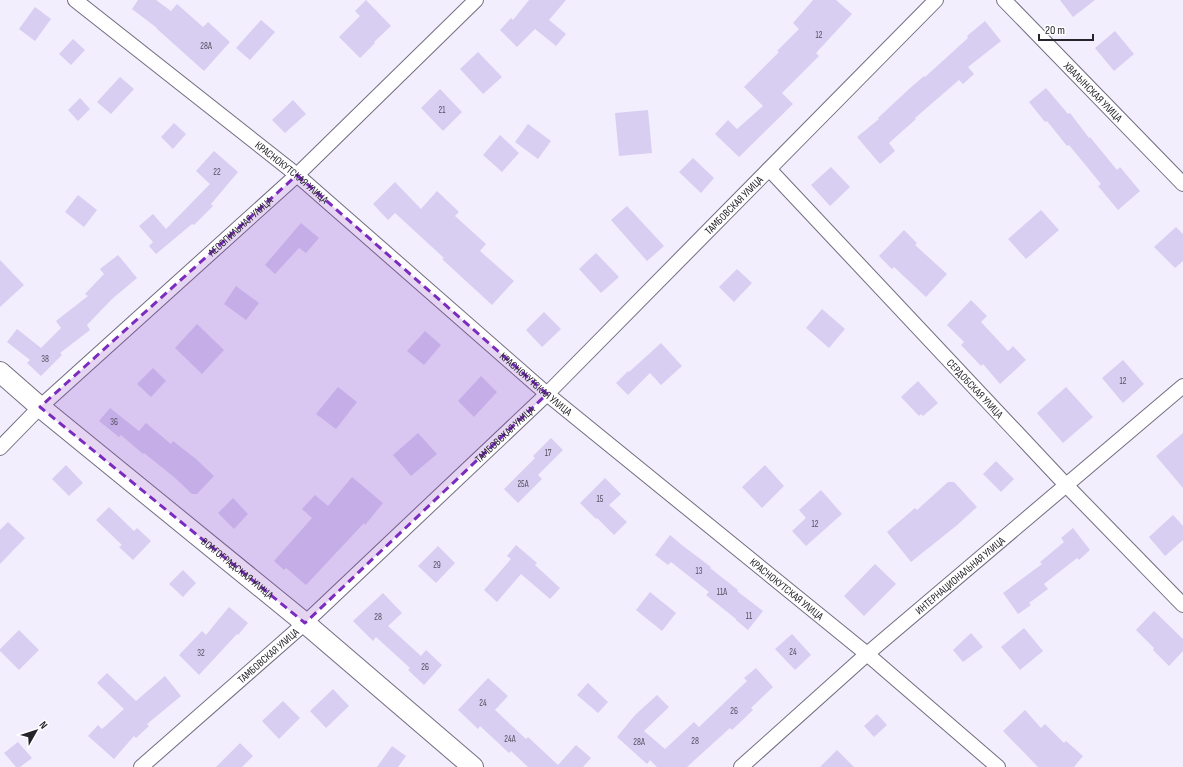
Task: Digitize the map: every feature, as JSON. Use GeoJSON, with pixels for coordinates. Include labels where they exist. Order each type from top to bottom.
{"type":"FeatureCollection","features":[{"type":"Feature","properties":{"kind":"street","name":"КРАСНОКУТСКАЯ УЛИЦА"},"geometry":{"type":"LineString","coordinates":[[75,0],[297,174],[547,394],[867,654],[998,767]]}},
{"type":"Feature","properties":{"kind":"street","name":"ЛЕСОПИЛЬНАЯ УЛИЦА"},"geometry":{"type":"LineString","coordinates":[[0,448],[40,407],[297,174],[476,0]]}},
{"type":"Feature","properties":{"kind":"street","name":"ТАМБОВСКАЯ УЛИЦА"},"geometry":{"type":"LineString","coordinates":[[141,767],[305,622],[547,394],[936,0]]}},
{"type":"Feature","properties":{"kind":"street","name":"ХВАЛЫНСКАЯ УЛИЦА"},"geometry":{"type":"LineString","coordinates":[[1004,0],[1183,184]]}},
{"type":"Feature","properties":{"kind":"street","name":"СЕРДОБСКАЯ УЛИЦА"},"geometry":{"type":"LineString","coordinates":[[769,169],[1066,485],[1183,605]]}},
{"type":"Feature","properties":{"kind":"street","name":"ВОЛГОГРАДСКАЯ УЛИЦА"},"geometry":{"type":"LineString","coordinates":[[0,372],[40,407],[305,622],[473,767]]}},
{"type":"Feature","properties":{"kind":"street","name":"ИНТЕРНАЦИОНАЛЬНАЯ УЛИЦА"},"geometry":{"type":"LineString","coordinates":[[741,767],[867,654],[1183,386]]}},
{"type":"Feature","properties":{"kind":"highlighted area"},"geometry":{"type":"Polygon","coordinates":[[[297,175],[547,394],[305,623],[40,407],[297,175]]]}},
{"type":"Feature","properties":{"kind":"building"},"geometry":{"type":"Polygon","coordinates":[[[138,0],[156,0],[171,11],[177,4],[203,27],[208,22],[230,42],[204,71],[157,28],[132,9],[138,0]]]}},
{"type":"Feature","properties":{"kind":"building"},"geometry":{"type":"Polygon","coordinates":[[[366,0],[391,26],[360,58],[339,37],[360,16],[355,11],[366,0]]]}},
{"type":"Feature","properties":{"kind":"building"},"geometry":{"type":"Polygon","coordinates":[[[529,0],[566,0],[549,20],[566,34],[556,46],[535,29],[517,47],[500,30],[511,18],[513,20],[529,0]]]}},
{"type":"Feature","properties":{"kind":"building"},"geometry":{"type":"Polygon","coordinates":[[[813,0],[836,0],[852,14],[816,53],[819,56],[782,93],[793,104],[739,157],[715,134],[728,120],[737,129],[763,106],[744,87],[779,52],[777,51],[799,29],[793,23],[813,0]]]}},
{"type":"Feature","properties":{"kind":"building"},"geometry":{"type":"Polygon","coordinates":[[[1060,0],[1095,0],[1073,17],[1060,0]]]}},
{"type":"Feature","properties":{"kind":"building"},"geometry":{"type":"Polygon","coordinates":[[[35,7],[51,19],[35,41],[19,29],[35,7]]]}},
{"type":"Feature","properties":{"kind":"building"},"geometry":{"type":"Polygon","coordinates":[[[261,20],[275,32],[250,60],[236,48],[261,20]]]}},
{"type":"Feature","properties":{"kind":"building"},"geometry":{"type":"Polygon","coordinates":[[[985,21],[1001,41],[968,67],[974,74],[963,84],[959,80],[889,143],[895,151],[880,164],[857,137],[879,119],[878,118],[909,89],[924,76],[925,77],[968,38],[967,36],[985,21]]]}},
{"type":"Feature","properties":{"kind":"building"},"geometry":{"type":"Polygon","coordinates":[[[1115,31],[1134,54],[1114,71],[1095,48],[1115,31]]]}},
{"type":"Feature","properties":{"kind":"building"},"geometry":{"type":"Polygon","coordinates":[[[73,39],[85,50],[71,65],[59,54],[73,39]]]}},
{"type":"Feature","properties":{"kind":"building"},"geometry":{"type":"Polygon","coordinates":[[[478,52],[502,77],[483,94],[460,69],[478,52]]]}},
{"type":"Feature","properties":{"kind":"building"},"geometry":{"type":"Polygon","coordinates":[[[120,77],[134,89],[111,114],[97,102],[120,77]]]}},
{"type":"Feature","properties":{"kind":"building"},"geometry":{"type":"Polygon","coordinates":[[[1046,88],[1068,114],[1070,113],[1089,138],[1090,137],[1117,170],[1120,167],[1140,191],[1118,210],[1098,186],[1101,184],[1069,145],[1067,146],[1047,121],[1045,122],[1029,102],[1046,88]]]}},
{"type":"Feature","properties":{"kind":"building"},"geometry":{"type":"Polygon","coordinates":[[[440,89],[462,112],[443,131],[421,108],[440,89]]]}},
{"type":"Feature","properties":{"kind":"building"},"geometry":{"type":"Polygon","coordinates":[[[80,98],[90,109],[78,121],[68,110],[80,98]]]}},
{"type":"Feature","properties":{"kind":"building"},"geometry":{"type":"Polygon","coordinates":[[[293,100],[306,114],[285,133],[272,120],[293,100]]]}},
{"type":"Feature","properties":{"kind":"building"},"geometry":{"type":"Polygon","coordinates":[[[648,110],[652,153],[619,156],[615,113],[648,110]]]}},
{"type":"Feature","properties":{"kind":"building"},"geometry":{"type":"Polygon","coordinates":[[[174,123],[186,134],[173,149],[161,137],[174,123]]]}},
{"type":"Feature","properties":{"kind":"building"},"geometry":{"type":"Polygon","coordinates":[[[528,124],[551,141],[538,159],[515,142],[528,124]]]}},
{"type":"Feature","properties":{"kind":"building"},"geometry":{"type":"Polygon","coordinates":[[[500,135],[519,153],[502,172],[483,155],[500,135]]]}},
{"type":"Feature","properties":{"kind":"building"},"geometry":{"type":"Polygon","coordinates":[[[214,151],[238,172],[211,204],[213,206],[194,225],[192,224],[156,254],[149,246],[153,242],[139,226],[153,214],[166,229],[210,184],[196,171],[214,151]]]}},
{"type":"Feature","properties":{"kind":"building"},"geometry":{"type":"Polygon","coordinates":[[[693,158],[714,178],[701,193],[679,172],[693,158]]]}},
{"type":"Feature","properties":{"kind":"building"},"geometry":{"type":"Polygon","coordinates":[[[831,167],[850,187],[830,206],[811,185],[831,167]]]}},
{"type":"Feature","properties":{"kind":"building"},"geometry":{"type":"Polygon","coordinates":[[[395,182],[421,209],[437,191],[459,212],[455,216],[486,244],[480,251],[514,281],[492,305],[395,213],[388,220],[373,204],[395,182]]]}},
{"type":"Feature","properties":{"kind":"building"},"geometry":{"type":"Polygon","coordinates":[[[78,195],[97,210],[84,227],[65,212],[78,195]]]}},
{"type":"Feature","properties":{"kind":"building"},"geometry":{"type":"Polygon","coordinates":[[[627,206],[664,246],[647,261],[611,220],[627,206]]]}},
{"type":"Feature","properties":{"kind":"building"},"geometry":{"type":"Polygon","coordinates":[[[1041,210],[1059,230],[1026,259],[1008,239],[1041,210]]]}},
{"type":"Feature","properties":{"kind":"building"},"geometry":{"type":"Polygon","coordinates":[[[301,223],[319,238],[306,253],[299,248],[275,274],[265,265],[301,223]]]}},
{"type":"Feature","properties":{"kind":"building"},"geometry":{"type":"Polygon","coordinates":[[[1176,227],[1183,234],[1183,261],[1175,268],[1154,247],[1176,227]]]}},
{"type":"Feature","properties":{"kind":"building"},"geometry":{"type":"Polygon","coordinates":[[[904,230],[917,243],[915,245],[947,274],[926,297],[894,267],[892,269],[879,256],[904,230]]]}},
{"type":"Feature","properties":{"kind":"building"},"geometry":{"type":"Polygon","coordinates":[[[596,253],[619,277],[601,293],[579,269],[596,253]]]}},
{"type":"Feature","properties":{"kind":"building"},"geometry":{"type":"Polygon","coordinates":[[[118,255],[137,278],[112,299],[87,325],[90,330],[60,353],[62,355],[41,376],[27,363],[30,360],[7,342],[17,329],[41,348],[61,328],[56,321],[88,296],[85,294],[104,274],[100,269],[118,255]]]}},
{"type":"Feature","properties":{"kind":"building"},"geometry":{"type":"Polygon","coordinates":[[[0,260],[24,285],[0,307],[0,260]]]}},
{"type":"Feature","properties":{"kind":"building"},"geometry":{"type":"Polygon","coordinates":[[[737,269],[752,283],[734,302],[719,287],[737,269]]]}},
{"type":"Feature","properties":{"kind":"building"},"geometry":{"type":"Polygon","coordinates":[[[236,286],[259,303],[246,320],[224,304],[236,286]]]}},
{"type":"Feature","properties":{"kind":"building"},"geometry":{"type":"Polygon","coordinates":[[[971,300],[987,316],[981,322],[1008,351],[1013,346],[1026,360],[1000,384],[983,364],[981,366],[961,345],[964,342],[947,325],[971,300]]]}},
{"type":"Feature","properties":{"kind":"building"},"geometry":{"type":"Polygon","coordinates":[[[822,309],[845,329],[829,348],[806,328],[822,309]]]}},
{"type":"Feature","properties":{"kind":"building"},"geometry":{"type":"Polygon","coordinates":[[[544,312],[561,329],[542,347],[526,330],[544,312]]]}},
{"type":"Feature","properties":{"kind":"building"},"geometry":{"type":"Polygon","coordinates":[[[197,324],[224,350],[202,374],[175,348],[197,324]]]}},
{"type":"Feature","properties":{"kind":"building"},"geometry":{"type":"Polygon","coordinates":[[[425,331],[441,345],[424,365],[407,351],[425,331]]]}},
{"type":"Feature","properties":{"kind":"building"},"geometry":{"type":"Polygon","coordinates":[[[661,343],[682,366],[661,385],[650,373],[628,395],[616,383],[661,343]]]}},
{"type":"Feature","properties":{"kind":"building"},"geometry":{"type":"Polygon","coordinates":[[[1123,360],[1144,384],[1123,403],[1102,378],[1123,360]]]}},
{"type":"Feature","properties":{"kind":"building"},"geometry":{"type":"Polygon","coordinates":[[[153,368],[166,381],[151,397],[137,384],[153,368]]]}},
{"type":"Feature","properties":{"kind":"building"},"geometry":{"type":"Polygon","coordinates":[[[481,376],[497,392],[474,417],[458,401],[481,376]]]}},
{"type":"Feature","properties":{"kind":"building"},"geometry":{"type":"Polygon","coordinates":[[[918,381],[938,403],[923,416],[921,414],[919,416],[901,397],[918,381]]]}},
{"type":"Feature","properties":{"kind":"building"},"geometry":{"type":"Polygon","coordinates":[[[338,387],[357,402],[336,429],[316,414],[338,387]]]}},
{"type":"Feature","properties":{"kind":"building"},"geometry":{"type":"Polygon","coordinates":[[[1066,387],[1093,417],[1063,443],[1037,413],[1066,387]]]}},
{"type":"Feature","properties":{"kind":"building"},"geometry":{"type":"Polygon","coordinates":[[[110,408],[139,431],[146,423],[171,444],[173,441],[196,459],[214,476],[197,494],[192,494],[174,477],[144,453],[143,454],[121,435],[119,437],[99,421],[110,408]]]}},
{"type":"Feature","properties":{"kind":"building"},"geometry":{"type":"Polygon","coordinates":[[[418,433],[437,454],[411,476],[393,455],[418,433]]]}},
{"type":"Feature","properties":{"kind":"building"},"geometry":{"type":"Polygon","coordinates":[[[1183,433],[1183,488],[1156,456],[1183,433]]]}},
{"type":"Feature","properties":{"kind":"building"},"geometry":{"type":"Polygon","coordinates":[[[551,438],[563,450],[538,475],[542,479],[518,503],[504,489],[535,458],[533,456],[551,438]]]}},
{"type":"Feature","properties":{"kind":"building"},"geometry":{"type":"Polygon","coordinates":[[[996,461],[1014,479],[1001,492],[983,474],[996,461]]]}},
{"type":"Feature","properties":{"kind":"building"},"geometry":{"type":"Polygon","coordinates":[[[66,465],[83,483],[69,496],[52,479],[66,465]]]}},
{"type":"Feature","properties":{"kind":"building"},"geometry":{"type":"Polygon","coordinates":[[[765,465],[784,486],[762,508],[742,487],[765,465]]]}},
{"type":"Feature","properties":{"kind":"building"},"geometry":{"type":"Polygon","coordinates":[[[352,477],[383,503],[365,525],[364,523],[306,585],[286,568],[284,570],[274,561],[312,518],[302,509],[315,495],[328,506],[352,477]]]}},
{"type":"Feature","properties":{"kind":"building"},"geometry":{"type":"Polygon","coordinates":[[[605,478],[621,494],[609,505],[627,522],[614,535],[580,503],[605,478]]]}},
{"type":"Feature","properties":{"kind":"building"},"geometry":{"type":"Polygon","coordinates":[[[948,482],[954,482],[977,507],[911,562],[887,532],[915,508],[917,510],[948,482]]]}},
{"type":"Feature","properties":{"kind":"building"},"geometry":{"type":"Polygon","coordinates":[[[821,490],[842,514],[806,546],[792,531],[806,518],[799,510],[821,490]]]}},
{"type":"Feature","properties":{"kind":"building"},"geometry":{"type":"Polygon","coordinates":[[[233,498],[248,514],[234,529],[218,513],[233,498]]]}},
{"type":"Feature","properties":{"kind":"building"},"geometry":{"type":"Polygon","coordinates":[[[109,507],[134,531],[137,528],[151,541],[133,560],[119,547],[122,545],[96,520],[109,507]]]}},
{"type":"Feature","properties":{"kind":"building"},"geometry":{"type":"Polygon","coordinates":[[[1173,515],[1183,526],[1183,540],[1165,556],[1149,537],[1173,515]]]}},
{"type":"Feature","properties":{"kind":"building"},"geometry":{"type":"Polygon","coordinates":[[[8,522],[25,538],[0,564],[0,530],[8,522]]]}},
{"type":"Feature","properties":{"kind":"building"},"geometry":{"type":"Polygon","coordinates":[[[1073,528],[1090,550],[1079,560],[1077,558],[1044,584],[1048,589],[1029,603],[1031,605],[1018,614],[1003,593],[1042,564],[1040,562],[1064,542],[1061,538],[1073,528]]]}},
{"type":"Feature","properties":{"kind":"building"},"geometry":{"type":"Polygon","coordinates":[[[670,535],[763,611],[748,630],[706,595],[709,592],[671,562],[668,565],[655,555],[670,535]]]}},
{"type":"Feature","properties":{"kind":"building"},"geometry":{"type":"Polygon","coordinates":[[[516,545],[537,563],[535,565],[560,588],[550,599],[521,574],[497,602],[484,590],[511,559],[507,556],[516,545]]]}},
{"type":"Feature","properties":{"kind":"building"},"geometry":{"type":"Polygon","coordinates":[[[438,546],[455,563],[436,583],[418,566],[438,546]]]}},
{"type":"Feature","properties":{"kind":"building"},"geometry":{"type":"Polygon","coordinates":[[[875,564],[896,584],[864,616],[844,596],[875,564]]]}},
{"type":"Feature","properties":{"kind":"building"},"geometry":{"type":"Polygon","coordinates":[[[183,570],[196,583],[183,597],[169,584],[183,570]]]}},
{"type":"Feature","properties":{"kind":"building"},"geometry":{"type":"Polygon","coordinates":[[[650,592],[676,613],[662,631],[636,610],[650,592]]]}},
{"type":"Feature","properties":{"kind":"building"},"geometry":{"type":"Polygon","coordinates":[[[383,593],[402,613],[388,626],[421,656],[426,650],[442,665],[424,685],[408,670],[410,668],[376,637],[373,641],[353,621],[383,593]]]}},
{"type":"Feature","properties":{"kind":"building"},"geometry":{"type":"Polygon","coordinates":[[[229,607],[248,623],[199,675],[179,655],[202,631],[206,635],[229,607]]]}},
{"type":"Feature","properties":{"kind":"building"},"geometry":{"type":"Polygon","coordinates":[[[1154,611],[1183,639],[1183,651],[1169,666],[1136,630],[1154,611]]]}},
{"type":"Feature","properties":{"kind":"building"},"geometry":{"type":"Polygon","coordinates":[[[1024,628],[1043,651],[1020,670],[1001,647],[1024,628]]]}},
{"type":"Feature","properties":{"kind":"building"},"geometry":{"type":"Polygon","coordinates":[[[19,630],[39,650],[19,670],[0,651],[0,649],[19,630]]]}},
{"type":"Feature","properties":{"kind":"building"},"geometry":{"type":"Polygon","coordinates":[[[971,633],[983,647],[963,662],[953,650],[971,633]]]}},
{"type":"Feature","properties":{"kind":"building"},"geometry":{"type":"Polygon","coordinates":[[[792,634],[811,655],[795,670],[775,649],[792,634]]]}},
{"type":"Feature","properties":{"kind":"building"},"geometry":{"type":"Polygon","coordinates":[[[756,668],[773,687],[751,708],[753,710],[732,730],[730,728],[687,767],[657,767],[650,760],[647,764],[617,737],[635,715],[657,695],[669,707],[644,731],[665,749],[694,722],[699,727],[747,681],[744,678],[756,668]]]}},
{"type":"Feature","properties":{"kind":"building"},"geometry":{"type":"Polygon","coordinates":[[[107,673],[136,701],[165,676],[181,696],[147,724],[149,726],[136,738],[134,736],[114,759],[88,736],[98,725],[102,729],[124,709],[97,683],[107,673]]]}},
{"type":"Feature","properties":{"kind":"building"},"geometry":{"type":"Polygon","coordinates":[[[488,678],[508,696],[495,710],[526,739],[528,737],[558,765],[576,745],[591,758],[583,767],[528,767],[511,751],[509,753],[480,726],[478,729],[458,710],[488,678]]]}},
{"type":"Feature","properties":{"kind":"building"},"geometry":{"type":"Polygon","coordinates":[[[588,683],[608,702],[598,713],[577,695],[588,683]]]}},
{"type":"Feature","properties":{"kind":"building"},"geometry":{"type":"Polygon","coordinates":[[[333,689],[349,706],[326,728],[310,711],[333,689]]]}},
{"type":"Feature","properties":{"kind":"building"},"geometry":{"type":"Polygon","coordinates":[[[283,701],[300,718],[279,739],[262,721],[283,701]]]}},
{"type":"Feature","properties":{"kind":"building"},"geometry":{"type":"Polygon","coordinates":[[[1025,710],[1041,728],[1045,724],[1064,743],[1066,741],[1083,756],[1074,767],[1038,767],[1003,731],[1025,710]]]}},
{"type":"Feature","properties":{"kind":"building"},"geometry":{"type":"Polygon","coordinates":[[[877,714],[887,725],[874,737],[864,726],[877,714]]]}},
{"type":"Feature","properties":{"kind":"building"},"geometry":{"type":"Polygon","coordinates":[[[18,742],[32,758],[20,767],[16,767],[4,753],[18,742]]]}},
{"type":"Feature","properties":{"kind":"building"},"geometry":{"type":"Polygon","coordinates":[[[240,743],[253,756],[242,767],[216,767],[240,743]]]}},
{"type":"Feature","properties":{"kind":"building"},"geometry":{"type":"Polygon","coordinates":[[[392,746],[406,756],[398,767],[377,767],[392,746]]]}},
{"type":"Feature","properties":{"kind":"building"},"geometry":{"type":"Polygon","coordinates":[[[837,750],[854,767],[820,767],[837,750]]]}}]}
